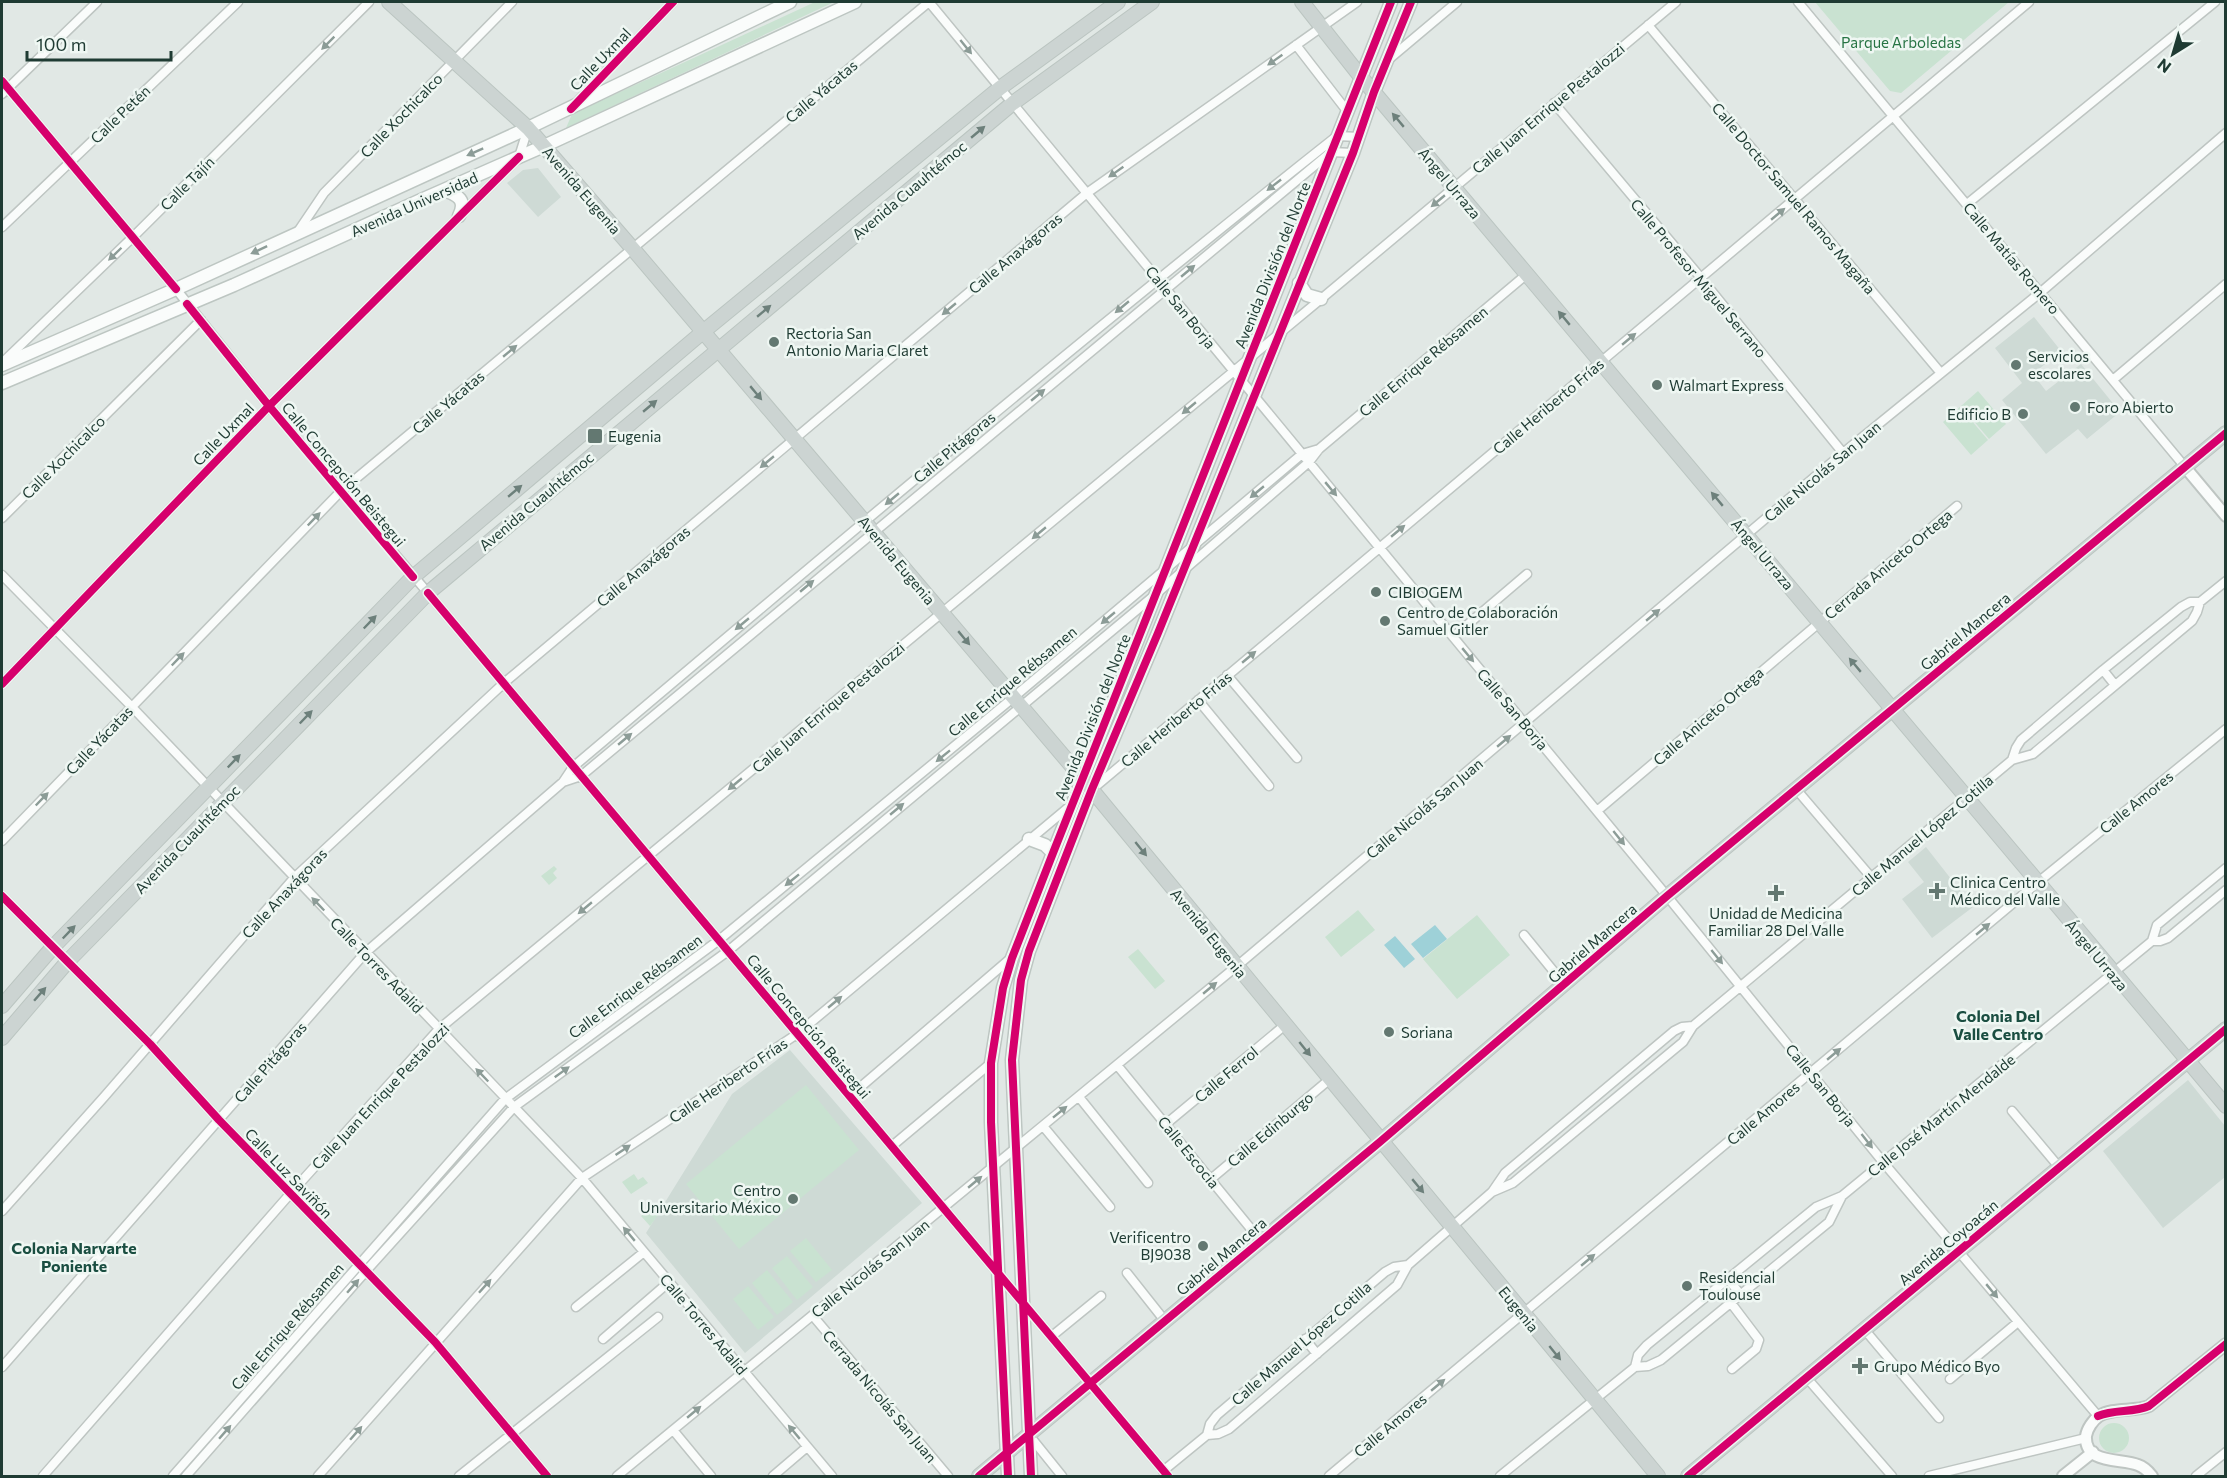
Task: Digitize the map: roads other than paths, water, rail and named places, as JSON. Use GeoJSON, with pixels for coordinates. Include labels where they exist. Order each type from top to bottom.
{"type":"FeatureCollection","features":[{"type":"Feature","properties":{"kind":"main road","name":"Avenida Eugenia"},"geometry":{"type":"LineString","coordinates":[[389,2],[528,128],[544,146],[719,348],[1018,701],[1381,1141]]}},
{"type":"Feature","properties":{"kind":"main road","name":"Avenida Universidad"},"geometry":{"type":"LineString","coordinates":[[2,364],[176,289],[570,109],[789,2]]}},
{"type":"Feature","properties":{"kind":"main road","name":"Avenida Universidad"},"geometry":{"type":"LineString","coordinates":[[2,383],[544,146],[855,2]]}},
{"type":"Feature","properties":{"kind":"main road","name":"Avenida Cuauhtémoc"},"geometry":{"type":"LineString","coordinates":[[2,1006],[54,947],[413,577],[704,331],[1000,88],[1118,2]]}},
{"type":"Feature","properties":{"kind":"main road","name":"Avenida Cuauhtémoc"},"geometry":{"type":"LineString","coordinates":[[2,1038],[68,962],[428,593],[1013,104],[1152,2]]}},
{"type":"Feature","properties":{"kind":"main road","name":"Ángel Urraza"},"geometry":{"type":"LineString","coordinates":[[1302,2],[1361,77],[2226,1106]]}},
{"type":"Feature","properties":{"kind":"main road","name":"Avenida División del Norte"},"geometry":{"type":"LineString","coordinates":[[1008,1476],[991,1122],[991,1063],[998,1013],[1012,958],[1156,594],[1237,375],[1250,357],[1391,2]]}},
{"type":"Feature","properties":{"kind":"main road","name":"Avenida División del Norte"},"geometry":{"type":"LineString","coordinates":[[1031,1476],[1012,1060],[1021,980],[1029,951],[1092,789],[1353,153],[1374,92],[1411,2]]}},
{"type":"Feature","properties":{"kind":"main road"},"geometry":{"type":"LineString","coordinates":[[444,190],[457,194],[462,199],[463,208],[459,216]]}},
{"type":"Feature","properties":{"kind":"main road"},"geometry":{"type":"LineString","coordinates":[[1299,283],[1307,295],[1321,298]]}},
{"type":"Feature","properties":{"kind":"main road","name":"Gabriel Mancera"},"geometry":{"type":"LineString","coordinates":[[979,1476],[1381,1141],[1667,896],[2226,433]]}},
{"type":"Feature","properties":{"kind":"main road"},"geometry":{"type":"LineString","coordinates":[[1029,839],[1044,845],[1053,852]]}},
{"type":"Feature","properties":{"kind":"main road","name":"Avenida Coyoacán"},"geometry":{"type":"LineString","coordinates":[[1688,1476],[2226,1029]]}},
{"type":"Feature","properties":{"kind":"main road","name":"Eugenia"},"geometry":{"type":"LineString","coordinates":[[1381,1141],[1658,1476]]}},
{"type":"Feature","properties":{"kind":"street"},"geometry":{"type":"LineString","coordinates":[[4,88],[98,2]]}},
{"type":"Feature","properties":{"kind":"street","name":"Calle Petén"},"geometry":{"type":"LineString","coordinates":[[2,227],[238,2]]}},
{"type":"Feature","properties":{"kind":"street","name":"Calle Tajín"},"geometry":{"type":"LineString","coordinates":[[2,364],[369,2]]}},
{"type":"Feature","properties":{"kind":"street","name":"Calle Xochicalco"},"geometry":{"type":"LineString","coordinates":[[296,233],[324,194],[512,2]]}},
{"type":"Feature","properties":{"kind":"street","name":"Calle Uxmal"},"geometry":{"type":"LineString","coordinates":[[570,109],[673,2]]}},
{"type":"Feature","properties":{"kind":"street","name":"Calle San Borja"},"geometry":{"type":"LineString","coordinates":[[929,2],[1525,723],[1883,1162],[2098,1416]]}},
{"type":"Feature","properties":{"kind":"street","name":"Calle Yácatas"},"geometry":{"type":"LineString","coordinates":[[2,841],[340,491],[929,2]]}},
{"type":"Feature","properties":{"kind":"street","name":"Calle Anaxágoras"},"geometry":{"type":"LineString","coordinates":[[2,1210],[294,878],[504,683],[1087,193],[1357,2]]}},
{"type":"Feature","properties":{"kind":"street"},"geometry":{"type":"LineString","coordinates":[[1388,61],[1457,2]]}},
{"type":"Feature","properties":{"kind":"street","name":"Calle Juan Enrique Pestalozzi"},"geometry":{"type":"LineString","coordinates":[[1250,357],[1676,2]]}},
{"type":"Feature","properties":{"kind":"street","name":"Calle Matías Romero"},"geometry":{"type":"LineString","coordinates":[[1798,2],[2226,516]]}},
{"type":"Feature","properties":{"kind":"street","name":"Calle Heriberto Frías"},"geometry":{"type":"LineString","coordinates":[[318,1476],[582,1178],[797,1034],[1796,200],[2029,2]]}},
{"type":"Feature","properties":{"kind":"street"},"geometry":{"type":"LineString","coordinates":[[1967,204],[2215,2]]}},
{"type":"Feature","properties":{"kind":"street","name":"Calle Doctor Samuel Ramos Magaña"},"geometry":{"type":"LineString","coordinates":[[1648,25],[1940,372]]}},
{"type":"Feature","properties":{"kind":"street"},"geometry":{"type":"LineString","coordinates":[[1296,45],[1347,111]]}},
{"type":"Feature","properties":{"kind":"street","name":"Calle Concepción Beistegui"},"geometry":{"type":"LineString","coordinates":[[4,88],[133,237],[269,406],[999,1272],[1166,1474]]}},
{"type":"Feature","properties":{"kind":"street","name":"Calle Profesor Miguel Serrano"},"geometry":{"type":"LineString","coordinates":[[1554,104],[1843,453]]}},
{"type":"Feature","properties":{"kind":"street","name":"Calle Uxmal"},"geometry":{"type":"LineString","coordinates":[[2,684],[269,406],[519,157],[528,128]]}},
{"type":"Feature","properties":{"kind":"street","name":"Calle Nicolás San Juan"},"geometry":{"type":"LineString","coordinates":[[617,1476],[1237,966],[1843,453],[2041,292],[2226,133]]}},
{"type":"Feature","properties":{"kind":"street"},"geometry":{"type":"LineString","coordinates":[[1337,136],[1359,137]]}},
{"type":"Feature","properties":{"kind":"street","name":"Calle Pitágoras"},"geometry":{"type":"LineString","coordinates":[[563,782],[581,776],[848,552],[869,526],[1011,399],[1157,278],[1337,136]]}},
{"type":"Feature","properties":{"kind":"street"},"geometry":{"type":"LineString","coordinates":[[1331,152],[1353,153]]}},
{"type":"Feature","properties":{"kind":"street","name":"Calle Pitágoras"},"geometry":{"type":"LineString","coordinates":[[2,1367],[365,953],[563,782],[573,767],[839,541],[869,526],[1020,410],[1331,152]]}},
{"type":"Feature","properties":{"kind":"street","name":"Calle Enrique Rébsamen"},"geometry":{"type":"LineString","coordinates":[[173,1476],[506,1099],[719,940],[863,822],[1156,594],[1309,462],[1319,448],[1527,274]]}},
{"type":"Feature","properties":{"kind":"street"},"geometry":{"type":"LineString","coordinates":[[2114,379],[2226,284]]}},
{"type":"Feature","properties":{"kind":"street","name":"Calle Xochicalco"},"geometry":{"type":"LineString","coordinates":[[2,518],[201,320]]}},
{"type":"Feature","properties":{"kind":"street","name":"Calle Juan Enrique Pestalozzi"},"geometry":{"type":"LineString","coordinates":[[43,1476],[438,1029],[942,613],[1237,375]]}},
{"type":"Feature","properties":{"kind":"street"},"geometry":{"type":"LineString","coordinates":[[1011,399],[1020,410]]}},
{"type":"Feature","properties":{"kind":"street","name":"Calle Enrique Rébsamen"},"geometry":{"type":"LineString","coordinates":[[186,1476],[514,1107],[728,951],[870,832],[1192,547],[1302,454],[1319,448]]}},
{"type":"Feature","properties":{"kind":"street","name":"Cerrada Aniceto Ortega"},"geometry":{"type":"LineString","coordinates":[[1819,621],[1957,506]]}},
{"type":"Feature","properties":{"kind":"street"},"geometry":{"type":"LineString","coordinates":[[839,541],[848,552]]}},
{"type":"Feature","properties":{"kind":"street"},"geometry":{"type":"LineString","coordinates":[[1453,637],[1527,574]]}},
{"type":"Feature","properties":{"kind":"street","name":"Calle Torres Adalid"},"geometry":{"type":"LineString","coordinates":[[2,575],[132,707],[582,1178],[832,1476]]}},
{"type":"Feature","properties":{"kind":"street","name":"Calle Manuel López Cotilla"},"geometry":{"type":"LineString","coordinates":[[2012,760],[2021,740],[2103,670],[2181,607],[2190,602],[2200,602],[2226,581]]}},
{"type":"Feature","properties":{"kind":"street","name":"Calle Manuel López Cotilla"},"geometry":{"type":"LineString","coordinates":[[1207,1435],[1218,1434],[1229,1429],[1397,1285],[1408,1265],[1452,1226],[1492,1192],[1513,1183],[1683,1042],[1692,1026],[2012,760],[2033,754],[2192,621],[2198,612],[2200,602]]}},
{"type":"Feature","properties":{"kind":"street","name":"Calle Aniceto Ortega"},"geometry":{"type":"LineString","coordinates":[[1597,811],[1819,621]]}},
{"type":"Feature","properties":{"kind":"street"},"geometry":{"type":"LineString","coordinates":[[715,646],[723,656]]}},
{"type":"Feature","properties":{"kind":"street"},"geometry":{"type":"LineString","coordinates":[[2103,670],[2115,685]]}},
{"type":"Feature","properties":{"kind":"street"},"geometry":{"type":"LineString","coordinates":[[1227,675],[1297,758]]}},
{"type":"Feature","properties":{"kind":"street"},"geometry":{"type":"LineString","coordinates":[[1198,700],[1269,786]]}},
{"type":"Feature","properties":{"kind":"street","name":"Calle Amores"},"geometry":{"type":"LineString","coordinates":[[1329,1476],[2037,883],[2226,729]]}},
{"type":"Feature","properties":{"kind":"street"},"geometry":{"type":"LineString","coordinates":[[1796,789],[1871,877]]}},
{"type":"Feature","properties":{"kind":"street"},"geometry":{"type":"LineString","coordinates":[[863,822],[870,832]]}},
{"type":"Feature","properties":{"kind":"street","name":"Calle José Martín Mendalde"},"geometry":{"type":"LineString","coordinates":[[1635,1367],[1638,1355],[1647,1345],[1816,1207],[1842,1196],[2113,974],[2152,941],[2157,925],[2226,868]]}},
{"type":"Feature","properties":{"kind":"street","name":"Calle José Martín Mendalde"},"geometry":{"type":"LineString","coordinates":[[2152,941],[2168,938],[2226,890]]}},
{"type":"Feature","properties":{"kind":"street","name":"Calle Luz Saviñón"},"geometry":{"type":"LineString","coordinates":[[2,896],[150,1044],[219,1120],[435,1342],[547,1476]]}},
{"type":"Feature","properties":{"kind":"street"},"geometry":{"type":"LineString","coordinates":[[1524,935],[1564,984]]}},
{"type":"Feature","properties":{"kind":"street"},"geometry":{"type":"LineString","coordinates":[[850,1096],[1012,958]]}},
{"type":"Feature","properties":{"kind":"street"},"geometry":{"type":"LineString","coordinates":[[675,973],[683,984]]}},
{"type":"Feature","properties":{"kind":"street"},"geometry":{"type":"LineString","coordinates":[[612,1020],[620,1030]]}},
{"type":"Feature","properties":{"kind":"street","name":"Calle Ferrol"},"geometry":{"type":"LineString","coordinates":[[1166,1124],[1285,1025]]}},
{"type":"Feature","properties":{"kind":"street","name":"Calle Manuel López Cotilla"},"geometry":{"type":"LineString","coordinates":[[1492,1192],[1504,1173],[1674,1030],[1692,1026]]}},
{"type":"Feature","properties":{"kind":"street"},"geometry":{"type":"LineString","coordinates":[[892,1146],[991,1063]]}},
{"type":"Feature","properties":{"kind":"street","name":"Calle Escocia"},"geometry":{"type":"LineString","coordinates":[[1117,1065],[1260,1240]]}},
{"type":"Feature","properties":{"kind":"street","name":"Calle Edinburgo"},"geometry":{"type":"LineString","coordinates":[[1211,1179],[1330,1079]]}},
{"type":"Feature","properties":{"kind":"street"},"geometry":{"type":"LineString","coordinates":[[1079,1097],[1148,1183]]}},
{"type":"Feature","properties":{"kind":"street"},"geometry":{"type":"LineString","coordinates":[[1594,1098],[1603,1108]]}},
{"type":"Feature","properties":{"kind":"street"},"geometry":{"type":"LineString","coordinates":[[2012,1111],[2059,1167]]}},
{"type":"Feature","properties":{"kind":"street"},"geometry":{"type":"LineString","coordinates":[[1043,1126],[1110,1207]]}},
{"type":"Feature","properties":{"kind":"street","name":"Calle José Martín Mendalde"},"geometry":{"type":"LineString","coordinates":[[1500,1476],[1635,1367],[1648,1366],[1660,1360],[1731,1304],[1828,1222],[1842,1196]]}},
{"type":"Feature","properties":{"kind":"street"},"geometry":{"type":"LineString","coordinates":[[576,1307],[644,1252]]}},
{"type":"Feature","properties":{"kind":"street","name":"Calle Manuel López Cotilla"},"geometry":{"type":"LineString","coordinates":[[1166,1474],[1207,1435],[1210,1424],[1217,1415],[1305,1339],[1385,1272],[1394,1267],[1408,1265]]}},
{"type":"Feature","properties":{"kind":"street"},"geometry":{"type":"LineString","coordinates":[[1127,1273],[1165,1321]]}},
{"type":"Feature","properties":{"kind":"street"},"geometry":{"type":"LineString","coordinates":[[1728,1280],[1741,1295]]}},
{"type":"Feature","properties":{"kind":"street"},"geometry":{"type":"LineString","coordinates":[[603,1339],[669,1282]]}},
{"type":"Feature","properties":{"kind":"street"},"geometry":{"type":"LineString","coordinates":[[1052,1336],[1101,1296]]}},
{"type":"Feature","properties":{"kind":"street"},"geometry":{"type":"LineString","coordinates":[[1731,1304],[1759,1340],[1756,1349],[1732,1369]]}},
{"type":"Feature","properties":{"kind":"street","name":"Cerrada Nicolás San Juan"},"geometry":{"type":"LineString","coordinates":[[813,1316],[948,1476]]}},
{"type":"Feature","properties":{"kind":"street"},"geometry":{"type":"LineString","coordinates":[[459,1476],[658,1317]]}},
{"type":"Feature","properties":{"kind":"street"},"geometry":{"type":"LineString","coordinates":[[1950,1379],[2018,1322]]}},
{"type":"Feature","properties":{"kind":"street"},"geometry":{"type":"LineString","coordinates":[[1864,1329],[1939,1418]]}},
{"type":"Feature","properties":{"kind":"street"},"geometry":{"type":"LineString","coordinates":[[1305,1339],[1317,1354]]}},
{"type":"Feature","properties":{"kind":"street"},"geometry":{"type":"LineString","coordinates":[[2152,1476],[2131,1462],[2109,1461],[2093,1452],[2086,1438],[2088,1430],[2098,1416],[2119,1411],[2139,1410],[2149,1406],[2226,1344]]}},
{"type":"Feature","properties":{"kind":"street"},"geometry":{"type":"LineString","coordinates":[[1806,1377],[1892,1476]]}},
{"type":"Feature","properties":{"kind":"street"},"geometry":{"type":"LineString","coordinates":[[673,1430],[711,1476]]}},
{"type":"Feature","properties":{"kind":"street"},"geometry":{"type":"LineString","coordinates":[[1028,1435],[1062,1476]]}},
{"type":"Feature","properties":{"kind":"street"},"geometry":{"type":"LineString","coordinates":[[1929,1476],[2086,1438]]}},
{"type":"Feature","properties":{"kind":"street"},"geometry":{"type":"LineString","coordinates":[[773,1476],[807,1447]]}},
{"type":"Feature","properties":{"kind":"street"},"geometry":{"type":"LineString","coordinates":[[2063,1476],[2093,1452]]}},
{"type":"Feature","properties":{"kind":"street"},"geometry":{"type":"LineString","coordinates":[[2196,1476],[2226,1452]]}},
{"type":"Feature","properties":{"kind":"water"},"geometry":{"type":"Polygon","coordinates":[[[1435,925],[1447,939],[1423,958],[1411,944],[1435,925]]]}},
{"type":"Feature","properties":{"kind":"water"},"geometry":{"type":"Polygon","coordinates":[[[1395,936],[1415,959],[1404,968],[1384,945],[1395,936]]]}},
{"type":"Feature","properties":{"kind":"place","name":"Rectoria San Antonio Maria Claret"},"geometry":{"type":"Point","coordinates":[774,342]}},
{"type":"Feature","properties":{"kind":"place","name":"Servicios escolares"},"geometry":{"type":"Point","coordinates":[2016,365]}},
{"type":"Feature","properties":{"kind":"place","name":"Walmart Express"},"geometry":{"type":"Point","coordinates":[1657,385]}},
{"type":"Feature","properties":{"kind":"place","name":"Foro Abierto"},"geometry":{"type":"Point","coordinates":[2075,407]}},
{"type":"Feature","properties":{"kind":"place","name":"Edificio B"},"geometry":{"type":"Point","coordinates":[2023,414]}},
{"type":"Feature","properties":{"kind":"place","name":"Eugenia"},"geometry":{"type":"Point","coordinates":[595,436]}},
{"type":"Feature","properties":{"kind":"place","name":"CIBIOGEM"},"geometry":{"type":"Point","coordinates":[1376,592]}},
{"type":"Feature","properties":{"kind":"place","name":"Centro de Colaboración Samuel Gitler"},"geometry":{"type":"Point","coordinates":[1385,621]}},
{"type":"Feature","properties":{"kind":"place","name":"Clinica Centro Médico del Valle"},"geometry":{"type":"Point","coordinates":[1937,891]}},
{"type":"Feature","properties":{"kind":"place","name":"Unidad de Medicina Familiar 28 Del Valle"},"geometry":{"type":"Point","coordinates":[1776,893]}},
{"type":"Feature","properties":{"kind":"place","name":"Soriana"},"geometry":{"type":"Point","coordinates":[1389,1032]}},
{"type":"Feature","properties":{"kind":"place","name":"Centro Universitario México"},"geometry":{"type":"Point","coordinates":[793,1199]}},
{"type":"Feature","properties":{"kind":"place","name":"Verificentro BJ9038"},"geometry":{"type":"Point","coordinates":[1203,1246]}},
{"type":"Feature","properties":{"kind":"place","name":"Residencial Toulouse"},"geometry":{"type":"Point","coordinates":[1687,1286]}},
{"type":"Feature","properties":{"kind":"place","name":"Grupo Médico Byo"},"geometry":{"type":"Point","coordinates":[1860,1366]}},
{"type":"Feature","properties":{"kind":"district","name":"Colonia Del Valle Centro"},"geometry":{"type":"Point","coordinates":[1998,1024]}},
{"type":"Feature","properties":{"kind":"district","name":"Colonia Narvarte Poniente"},"geometry":{"type":"Point","coordinates":[74,1256]}},
{"type":"Feature","properties":{"kind":"park label","name":"Parque Arboledas"},"geometry":{"type":"Point","coordinates":[1901,42]}}]}
